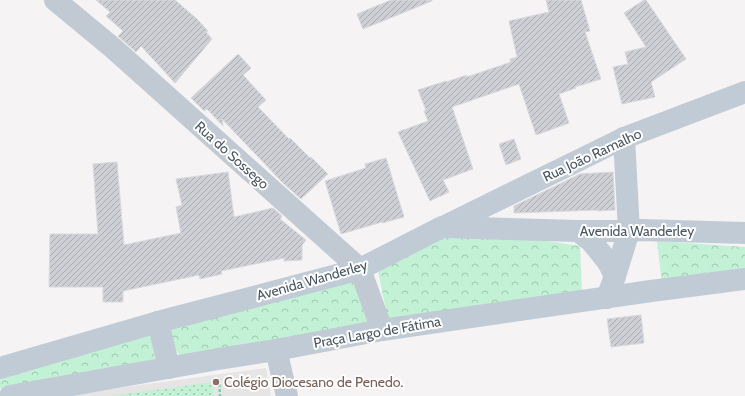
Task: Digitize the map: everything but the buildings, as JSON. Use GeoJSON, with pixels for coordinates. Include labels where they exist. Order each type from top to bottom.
{"type":"FeatureCollection","features":[{"type":"Feature","properties":{"kind":"main road","name":"Rua João Ramalho"},"geometry":{"type":"LineString","coordinates":[[442,227],[624,138],[745,92]]}},
{"type":"Feature","properties":{"kind":"main road"},"geometry":{"type":"LineString","coordinates":[[607,298],[629,231],[624,138]]}},
{"type":"Feature","properties":{"kind":"main road","name":"Avenida Wanderley"},"geometry":{"type":"LineString","coordinates":[[0,368],[158,322],[360,269],[442,227],[578,231],[641,230],[745,233]]}},
{"type":"Feature","properties":{"kind":"main road"},"geometry":{"type":"LineString","coordinates":[[578,231],[591,241],[608,262],[615,276]]}},
{"type":"Feature","properties":{"kind":"main road","name":"Praça Largo de Fátima"},"geometry":{"type":"LineString","coordinates":[[10,396],[382,330],[745,279]]}},
{"type":"Feature","properties":{"kind":"main road"},"geometry":{"type":"LineString","coordinates":[[158,322],[168,368]]}},
{"type":"Feature","properties":{"kind":"street","name":"Rua do Sossego"},"geometry":{"type":"LineString","coordinates":[[55,0],[119,53],[360,269],[382,330]]}},
{"type":"Feature","properties":{"kind":"street"},"geometry":{"type":"LineString","coordinates":[[276,350],[287,396]]}},
{"type":"Feature","properties":{"kind":"shaded area","name":"Colégio Diocesano de Penedo."},"geometry":{"type":"Polygon","coordinates":[[[266,368],[271,396],[60,396],[266,368]]]}},
{"type":"Feature","properties":{"kind":"green space"},"geometry":{"type":"Polygon","coordinates":[[[487,232],[580,246],[582,291],[389,325],[378,271],[418,249],[453,234],[487,232]]]}},
{"type":"Feature","properties":{"kind":"green space"},"geometry":{"type":"Polygon","coordinates":[[[657,241],[745,247],[745,281],[663,292],[657,241]]]}},
{"type":"Feature","properties":{"kind":"green space"},"geometry":{"type":"Polygon","coordinates":[[[360,279],[377,324],[182,360],[164,329],[360,279]]]}},
{"type":"Feature","properties":{"kind":"green space"},"geometry":{"type":"Polygon","coordinates":[[[150,331],[156,363],[0,389],[0,378],[150,331]]]}},
{"type":"Feature","properties":{"kind":"green space"},"geometry":{"type":"Polygon","coordinates":[[[213,382],[213,396],[111,396],[213,382]]]}},
{"type":"Feature","properties":{"kind":"place","name":"Colégio Diocesano de Penedo."},"geometry":{"type":"Point","coordinates":[216,382]}}]}
